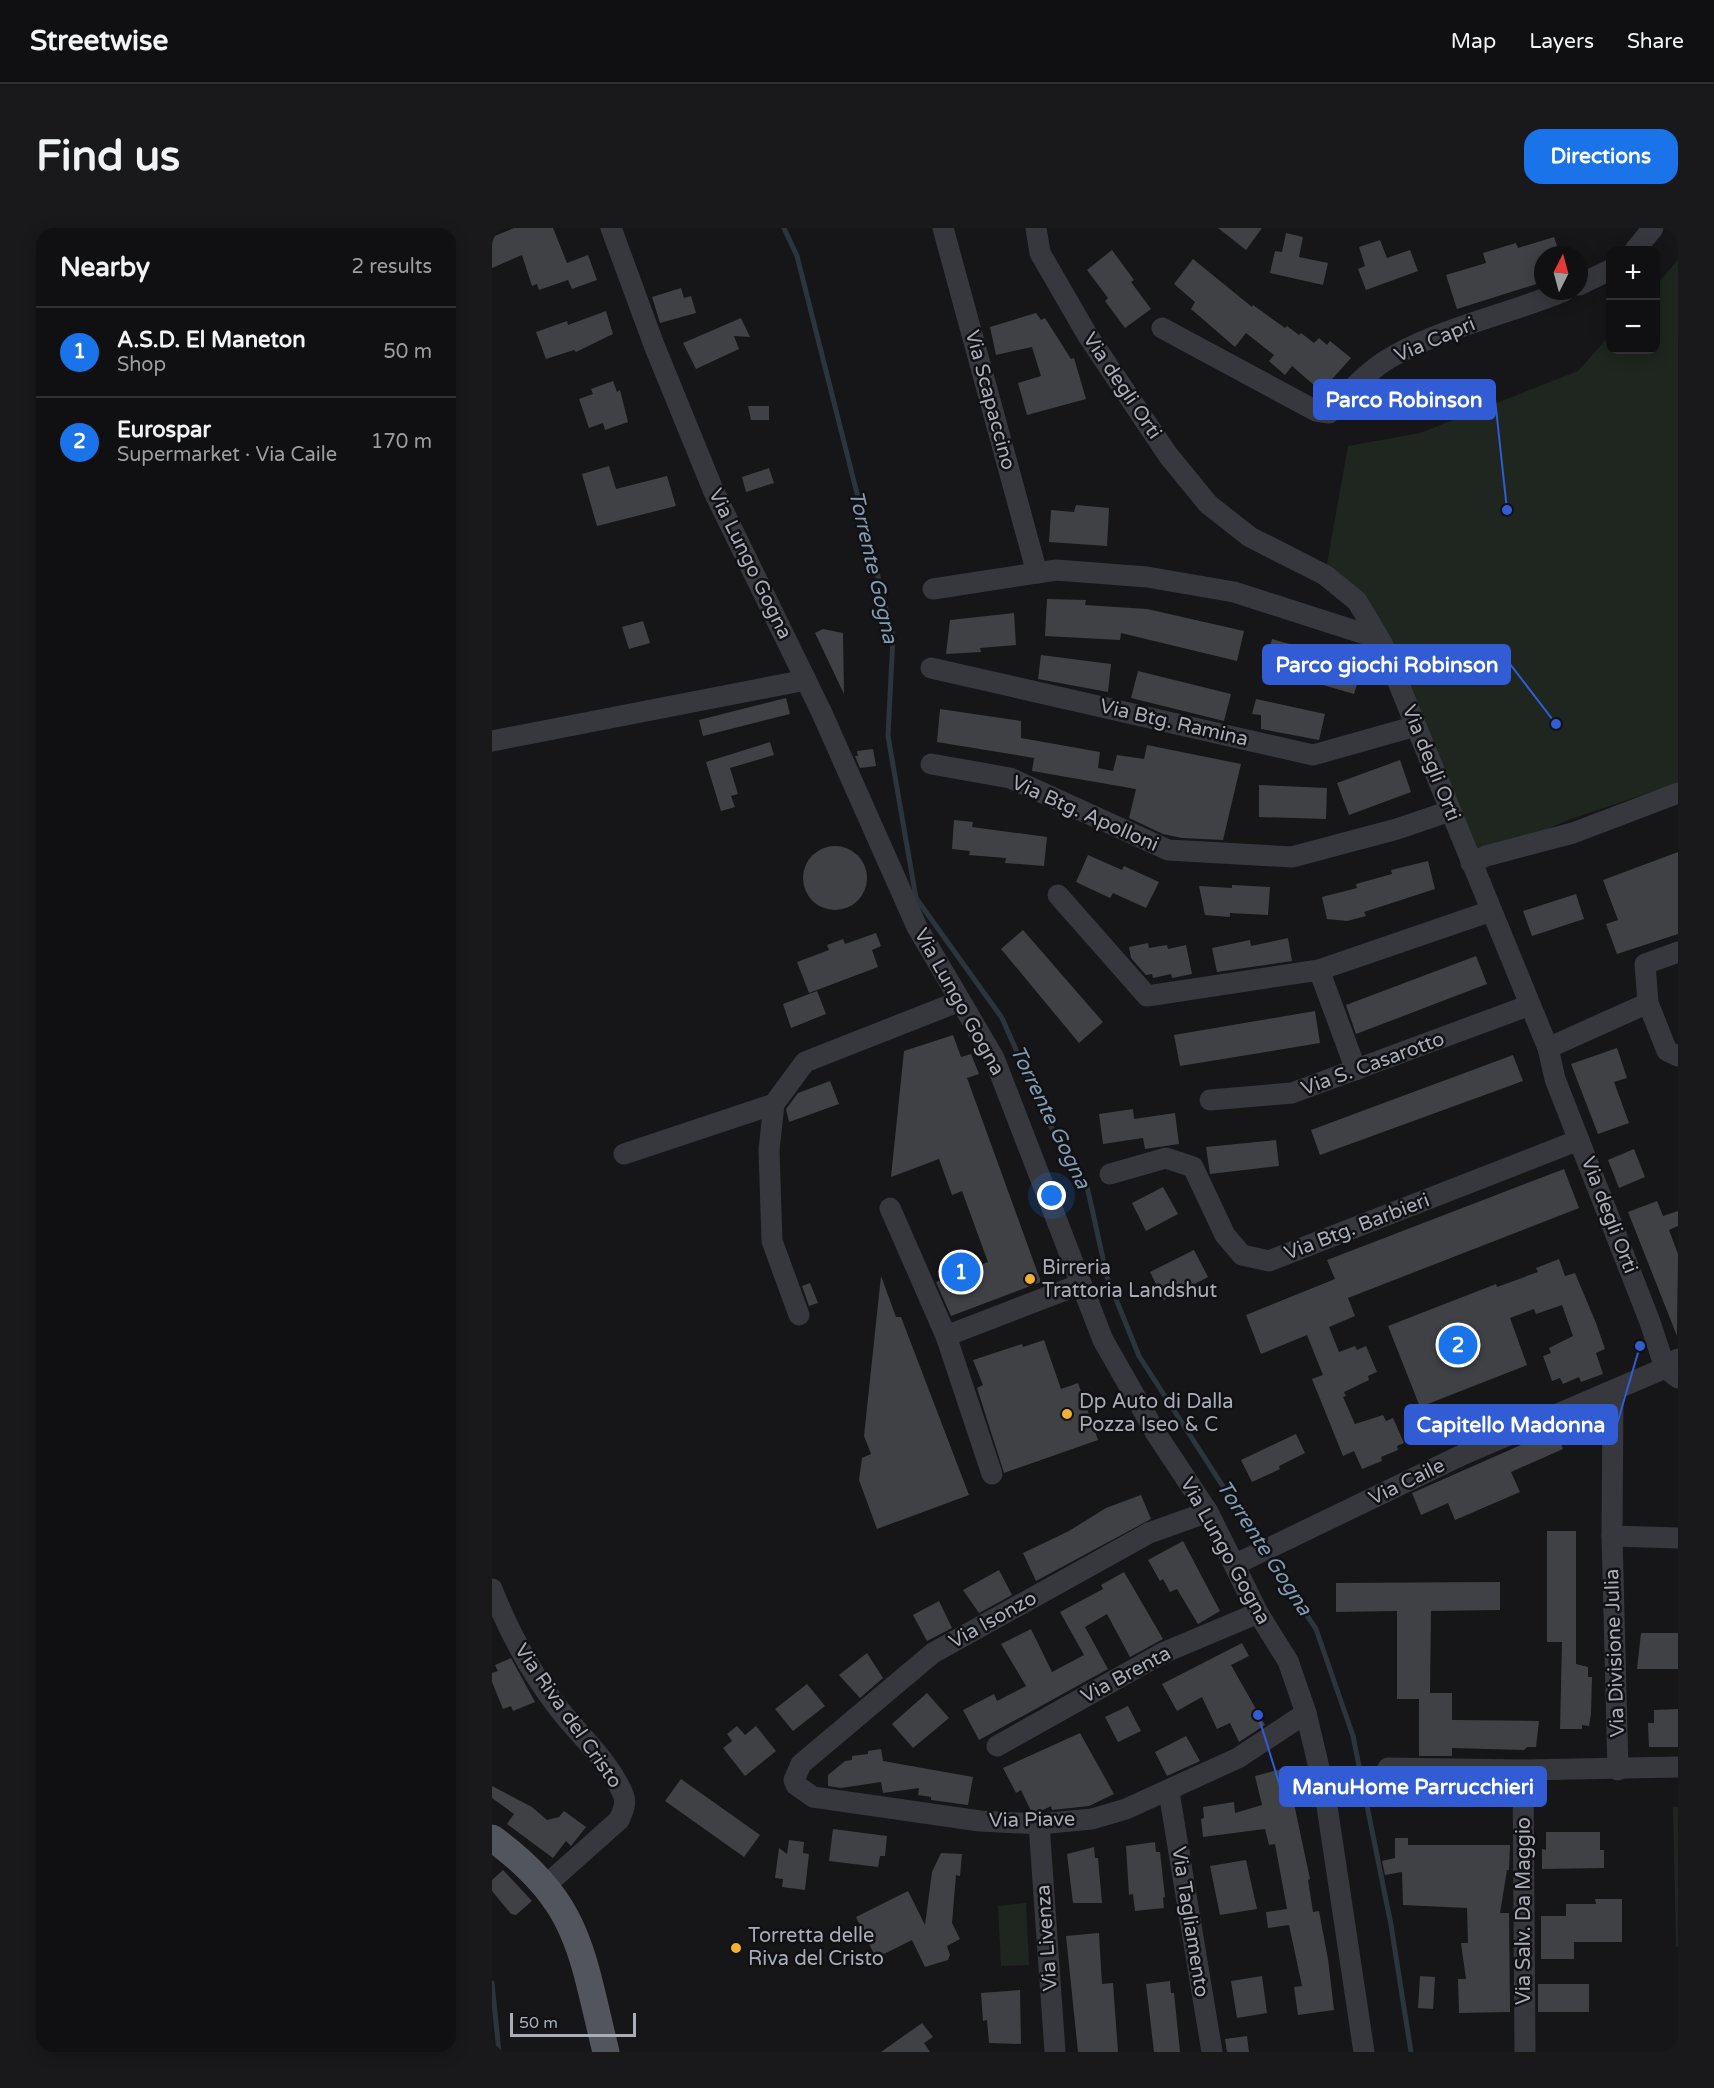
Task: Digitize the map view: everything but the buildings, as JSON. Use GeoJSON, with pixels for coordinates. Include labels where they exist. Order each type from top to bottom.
{"type":"FeatureCollection","features":[{"type":"Feature","properties":{"kind":"main road"},"geometry":{"type":"LineString","coordinates":[[492,1838],[521,1859],[546,1885],[561,1905],[574,1931],[606,2052]]}},
{"type":"Feature","properties":{"kind":"street","name":"Via Lungo Gogna"},"geometry":{"type":"LineString","coordinates":[[611,228],[694,448],[806,680],[917,927],[994,1058],[1103,1340],[1156,1435],[1242,1562],[1258,1613],[1288,1661],[1306,1713],[1325,1792],[1364,2052]]}},
{"type":"Feature","properties":{"kind":"street","name":"Via Scapaccino"},"geometry":{"type":"LineString","coordinates":[[943,228],[1037,573]]}},
{"type":"Feature","properties":{"kind":"street","name":"Via degli Orti"},"geometry":{"type":"LineString","coordinates":[[1036,228],[1040,253],[1088,336],[1168,455],[1208,504],[1250,537],[1326,575],[1357,601],[1382,643],[1548,1048],[1555,1079],[1651,1324],[1674,1369]]}},
{"type":"Feature","properties":{"kind":"street"},"geometry":{"type":"LineString","coordinates":[[1638,246],[1653,228]]}},
{"type":"Feature","properties":{"kind":"street"},"geometry":{"type":"LineString","coordinates":[[1588,281],[1606,272]]}},
{"type":"Feature","properties":{"kind":"street","name":"Via Capri"},"geometry":{"type":"LineString","coordinates":[[1162,328],[1316,411],[1329,413],[1364,378],[1394,355],[1456,329],[1538,300]]}},
{"type":"Feature","properties":{"kind":"street"},"geometry":{"type":"LineString","coordinates":[[933,589],[1056,570],[1147,577],[1234,592],[1365,634],[1382,643]]}},
{"type":"Feature","properties":{"kind":"street","name":"Via Btg. Ramina"},"geometry":{"type":"LineString","coordinates":[[931,668],[1313,755],[1416,726]]}},
{"type":"Feature","properties":{"kind":"street"},"geometry":{"type":"LineString","coordinates":[[492,741],[806,680]]}},
{"type":"Feature","properties":{"kind":"street","name":"Via Btg. Apolloni"},"geometry":{"type":"LineString","coordinates":[[931,764],[1010,778],[1168,850],[1292,857],[1397,829],[1450,812]]}},
{"type":"Feature","properties":{"kind":"street"},"geometry":{"type":"LineString","coordinates":[[1471,863],[1486,856],[1573,832],[1678,793]]}},
{"type":"Feature","properties":{"kind":"street"},"geometry":{"type":"LineString","coordinates":[[1058,895],[1147,996],[1319,970],[1491,911]]}},
{"type":"Feature","properties":{"kind":"street"},"geometry":{"type":"LineString","coordinates":[[1678,952],[1645,964],[1648,1003],[1667,1051],[1678,1056]]}},
{"type":"Feature","properties":{"kind":"street"},"geometry":{"type":"LineString","coordinates":[[1319,970],[1356,1070]]}},
{"type":"Feature","properties":{"kind":"street"},"geometry":{"type":"LineString","coordinates":[[799,1315],[772,1241],[769,1150],[774,1104],[805,1062],[960,1000]]}},
{"type":"Feature","properties":{"kind":"street"},"geometry":{"type":"LineString","coordinates":[[1548,1048],[1648,1003]]}},
{"type":"Feature","properties":{"kind":"street","name":"Via S. Casarotto"},"geometry":{"type":"LineString","coordinates":[[1210,1100],[1292,1093],[1530,1005]]}},
{"type":"Feature","properties":{"kind":"street"},"geometry":{"type":"LineString","coordinates":[[624,1154],[774,1104]]}},
{"type":"Feature","properties":{"kind":"street","name":"Via Btg. Barbieri"},"geometry":{"type":"LineString","coordinates":[[1110,1174],[1166,1158],[1193,1167],[1225,1235],[1242,1255],[1269,1261],[1579,1140]]}},
{"type":"Feature","properties":{"kind":"street"},"geometry":{"type":"LineString","coordinates":[[890,1208],[946,1336],[992,1474]]}},
{"type":"Feature","properties":{"kind":"street"},"geometry":{"type":"LineString","coordinates":[[946,1336],[1081,1284]]}},
{"type":"Feature","properties":{"kind":"street","name":"Via Caile"},"geometry":{"type":"LineString","coordinates":[[1242,1562],[1464,1454],[1612,1391],[1674,1369]]}},
{"type":"Feature","properties":{"kind":"street","name":"Via Divisione Julia"},"geometry":{"type":"LineString","coordinates":[[1612,1391],[1612,1536],[1618,1770]]}},
{"type":"Feature","properties":{"kind":"street","name":"Via Isonzo"},"geometry":{"type":"LineString","coordinates":[[801,1764],[933,1653],[1149,1533],[1208,1512]]}},
{"type":"Feature","properties":{"kind":"street"},"geometry":{"type":"LineString","coordinates":[[1612,1536],[1678,1538]]}},
{"type":"Feature","properties":{"kind":"street","name":"Via Riva del Cristo"},"geometry":{"type":"LineString","coordinates":[[492,1589],[506,1625],[534,1674],[558,1707],[588,1741],[623,1794],[625,1805],[619,1820],[546,1885]]}},
{"type":"Feature","properties":{"kind":"street","name":"Via Brenta"},"geometry":{"type":"LineString","coordinates":[[997,1746],[1163,1653],[1258,1613]]}},
{"type":"Feature","properties":{"kind":"street","name":"Via Piave"},"geometry":{"type":"LineString","coordinates":[[801,1764],[794,1780],[796,1785],[813,1797],[902,1812],[980,1821],[1039,1824],[1092,1819],[1126,1809],[1169,1792],[1238,1758],[1306,1713]]}},
{"type":"Feature","properties":{"kind":"street"},"geometry":{"type":"LineString","coordinates":[[1388,1768],[1618,1770],[1678,1767]]}},
{"type":"Feature","properties":{"kind":"street","name":"Via Salv. Da Maggio"},"geometry":{"type":"LineString","coordinates":[[1523,1770],[1525,2052]]}},
{"type":"Feature","properties":{"kind":"street","name":"Via Tagliamento"},"geometry":{"type":"LineString","coordinates":[[1169,1792],[1212,2052]]}},
{"type":"Feature","properties":{"kind":"street","name":"Via Livenza"},"geometry":{"type":"LineString","coordinates":[[1039,1824],[1055,2052]]}},
{"type":"Feature","properties":{"kind":"shaded area"},"geometry":{"type":"Polygon","coordinates":[[[1678,260],[1678,783],[1568,820],[1471,863],[1382,643],[1325,575],[1348,446],[1420,433],[1578,371],[1606,340],[1606,354],[1660,354],[1660,280],[1678,260]]]}},
{"type":"Feature","properties":{"kind":"shaded area"},"geometry":{"type":"Polygon","coordinates":[[[1673,1807],[1678,1807],[1678,1947],[1676,1947],[1673,1807]]]}},
{"type":"Feature","properties":{"kind":"shaded area"},"geometry":{"type":"Polygon","coordinates":[[[1026,1903],[1029,1965],[1001,1966],[998,1906],[1026,1903]]]}},
{"type":"Feature","properties":{"kind":"waterway","name":"Torrente Gogna"},"geometry":{"type":"LineString","coordinates":[[784,228],[797,256],[893,636],[888,736],[916,898],[1002,1018],[1048,1122],[1087,1186],[1107,1277],[1139,1356],[1262,1547]]}},
{"type":"Feature","properties":{"kind":"waterway","name":"Torrente Gogna"},"geometry":{"type":"LineString","coordinates":[[1267,1555],[1316,1629],[1353,1736],[1391,1925],[1411,2052]]}},
{"type":"Feature","properties":{"kind":"waterway"},"geometry":{"type":"LineString","coordinates":[[492,1983],[499,2052]]}},
{"type":"Feature","properties":{"kind":"place","name":"Parco Robinson"},"geometry":{"type":"Point","coordinates":[1507,510]}},
{"type":"Feature","properties":{"kind":"place","name":"Parco giochi Robinson"},"geometry":{"type":"Point","coordinates":[1556,724]}},
{"type":"Feature","properties":{"kind":"place","name":"A.S.D. El Maneton"},"geometry":{"type":"Point","coordinates":[961,1272]}},
{"type":"Feature","properties":{"kind":"place","name":"Birreria Trattoria Landshut"},"geometry":{"type":"Point","coordinates":[1030,1279]}},
{"type":"Feature","properties":{"kind":"place","name":"Eurospar"},"geometry":{"type":"Point","coordinates":[1458,1345]}},
{"type":"Feature","properties":{"kind":"place","name":"Capitello Madonna"},"geometry":{"type":"Point","coordinates":[1640,1346]}},
{"type":"Feature","properties":{"kind":"place","name":"Dp Auto di Dalla Pozza Iseo & C"},"geometry":{"type":"Point","coordinates":[1067,1414]}},
{"type":"Feature","properties":{"kind":"place","name":"ManuHome Parrucchieri"},"geometry":{"type":"Point","coordinates":[1258,1715]}},
{"type":"Feature","properties":{"kind":"place","name":"Torretta delle Riva del Cristo"},"geometry":{"type":"Point","coordinates":[736,1948]}}]}
